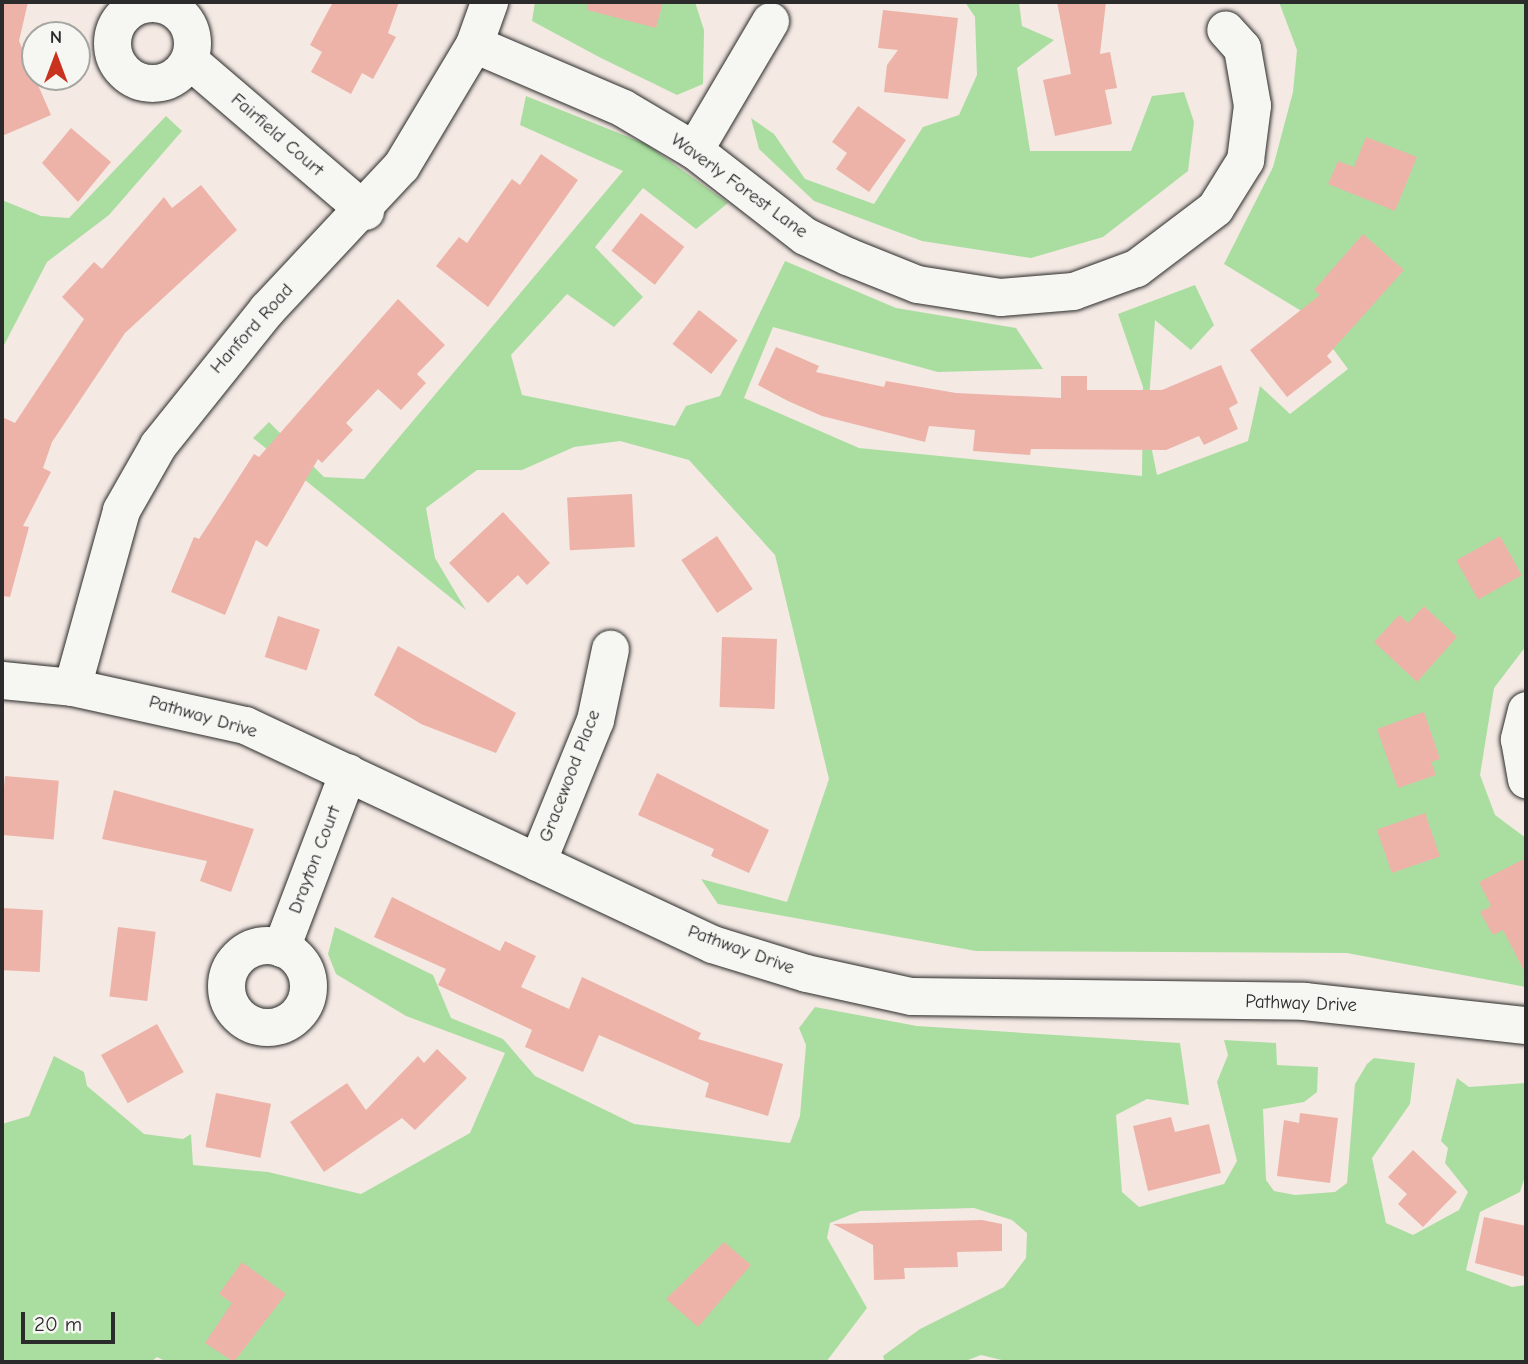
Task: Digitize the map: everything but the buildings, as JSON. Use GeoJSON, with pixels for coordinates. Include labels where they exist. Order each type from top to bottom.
{"type":"FeatureCollection","features":[{"type":"Feature","properties":{"kind":"street","name":"Hanford Road"},"geometry":{"type":"LineString","coordinates":[[72,687],[121,510],[158,445],[267,309],[365,211],[401,166],[474,44],[489,2]]}},
{"type":"Feature","properties":{"kind":"street"},"geometry":{"type":"LineString","coordinates":[[694,150],[770,21]]}},
{"type":"Feature","properties":{"kind":"street","name":"Waverly Forest Lane"},"geometry":{"type":"LineString","coordinates":[[474,44],[624,108],[694,150],[805,236],[917,284],[1000,298],[1073,291],[1136,268],[1180,238],[1215,208],[1245,160],[1250,74],[1242,48],[1225,29]]}},
{"type":"Feature","properties":{"kind":"street","name":"Fairfield Court"},"geometry":{"type":"LineString","coordinates":[[189,60],[365,211]]}},
{"type":"Feature","properties":{"kind":"street","name":"Gracewood Place"},"geometry":{"type":"LineString","coordinates":[[537,862],[595,720],[610,649]]}},
{"type":"Feature","properties":{"kind":"street","name":"Pathway Drive"},"geometry":{"type":"LineString","coordinates":[[2,681],[72,687],[246,725],[712,944],[806,973],[911,996],[1304,1001],[1526,1025]]}},
{"type":"Feature","properties":{"kind":"street"},"geometry":{"type":"LineString","coordinates":[[1526,710],[1519,739],[1526,779]]}},
{"type":"Feature","properties":{"kind":"street","name":"Drayton Court"},"geometry":{"type":"LineString","coordinates":[[281,948],[348,772]]}},
{"type":"Feature","properties":{"kind":"green space"},"geometry":{"type":"Polygon","coordinates":[[[535,2],[695,2],[704,30],[703,84],[677,95],[601,58],[532,21],[535,2]]]}},
{"type":"Feature","properties":{"kind":"green space"},"geometry":{"type":"Polygon","coordinates":[[[965,2],[1019,2],[1022,26],[1054,40],[1017,68],[1030,151],[1131,151],[1152,96],[1184,92],[1194,122],[1188,171],[1103,237],[1031,258],[922,241],[814,201],[759,149],[751,118],[774,134],[805,179],[874,204],[923,127],[959,115],[977,75],[975,17],[965,2]]]}},
{"type":"Feature","properties":{"kind":"green space"},"geometry":{"type":"Polygon","coordinates":[[[1279,2],[1526,2],[1526,646],[1494,688],[1480,775],[1495,815],[1526,838],[1526,987],[1347,953],[976,951],[718,904],[701,879],[787,902],[829,779],[775,555],[689,460],[620,441],[574,447],[522,470],[477,470],[426,508],[435,558],[466,610],[253,438],[269,422],[324,477],[364,479],[623,171],[520,125],[526,96],[646,144],[728,203],[696,229],[643,188],[595,247],[643,297],[614,327],[567,294],[511,355],[522,395],[675,426],[686,406],[720,396],[785,261],[896,308],[1016,328],[1043,369],[938,372],[773,327],[744,398],[859,448],[1142,476],[1143,387],[1118,314],[1195,285],[1214,325],[1191,350],[1155,320],[1147,426],[1157,475],[1248,441],[1260,386],[1290,414],[1348,369],[1308,315],[1224,264],[1273,167],[1293,92],[1297,50],[1279,2]]]}},
{"type":"Feature","properties":{"kind":"green space"},"geometry":{"type":"Polygon","coordinates":[[[166,116],[182,131],[109,215],[47,262],[2,349],[2,200],[41,216],[69,218],[166,116]]]}},
{"type":"Feature","properties":{"kind":"green space"},"geometry":{"type":"Polygon","coordinates":[[[335,927],[433,975],[451,1018],[503,1039],[535,1076],[634,1124],[790,1143],[800,1116],[806,1045],[799,1028],[815,1007],[917,1026],[1180,1043],[1189,1105],[1147,1099],[1116,1115],[1122,1192],[1139,1207],[1224,1184],[1237,1161],[1217,1082],[1228,1055],[1224,1040],[1276,1043],[1277,1065],[1318,1067],[1317,1092],[1304,1102],[1263,1109],[1266,1180],[1274,1191],[1295,1195],[1335,1192],[1347,1183],[1355,1084],[1367,1064],[1374,1058],[1415,1063],[1410,1104],[1372,1158],[1386,1223],[1413,1235],[1459,1210],[1468,1192],[1445,1163],[1448,1148],[1441,1141],[1457,1078],[1469,1087],[1526,1083],[1526,1173],[1520,1192],[1480,1212],[1466,1270],[1512,1287],[1526,1285],[1526,1362],[1010,1362],[981,1355],[963,1362],[885,1362],[883,1356],[920,1329],[1004,1287],[1026,1258],[1027,1233],[1012,1220],[974,1208],[860,1211],[830,1223],[827,1238],[867,1308],[826,1362],[167,1362],[157,1357],[151,1362],[2,1362],[2,1124],[29,1116],[54,1056],[84,1072],[87,1086],[144,1134],[183,1139],[191,1134],[193,1165],[268,1172],[361,1194],[470,1133],[505,1053],[406,1016],[336,974],[328,954],[335,927]]]}}]}
